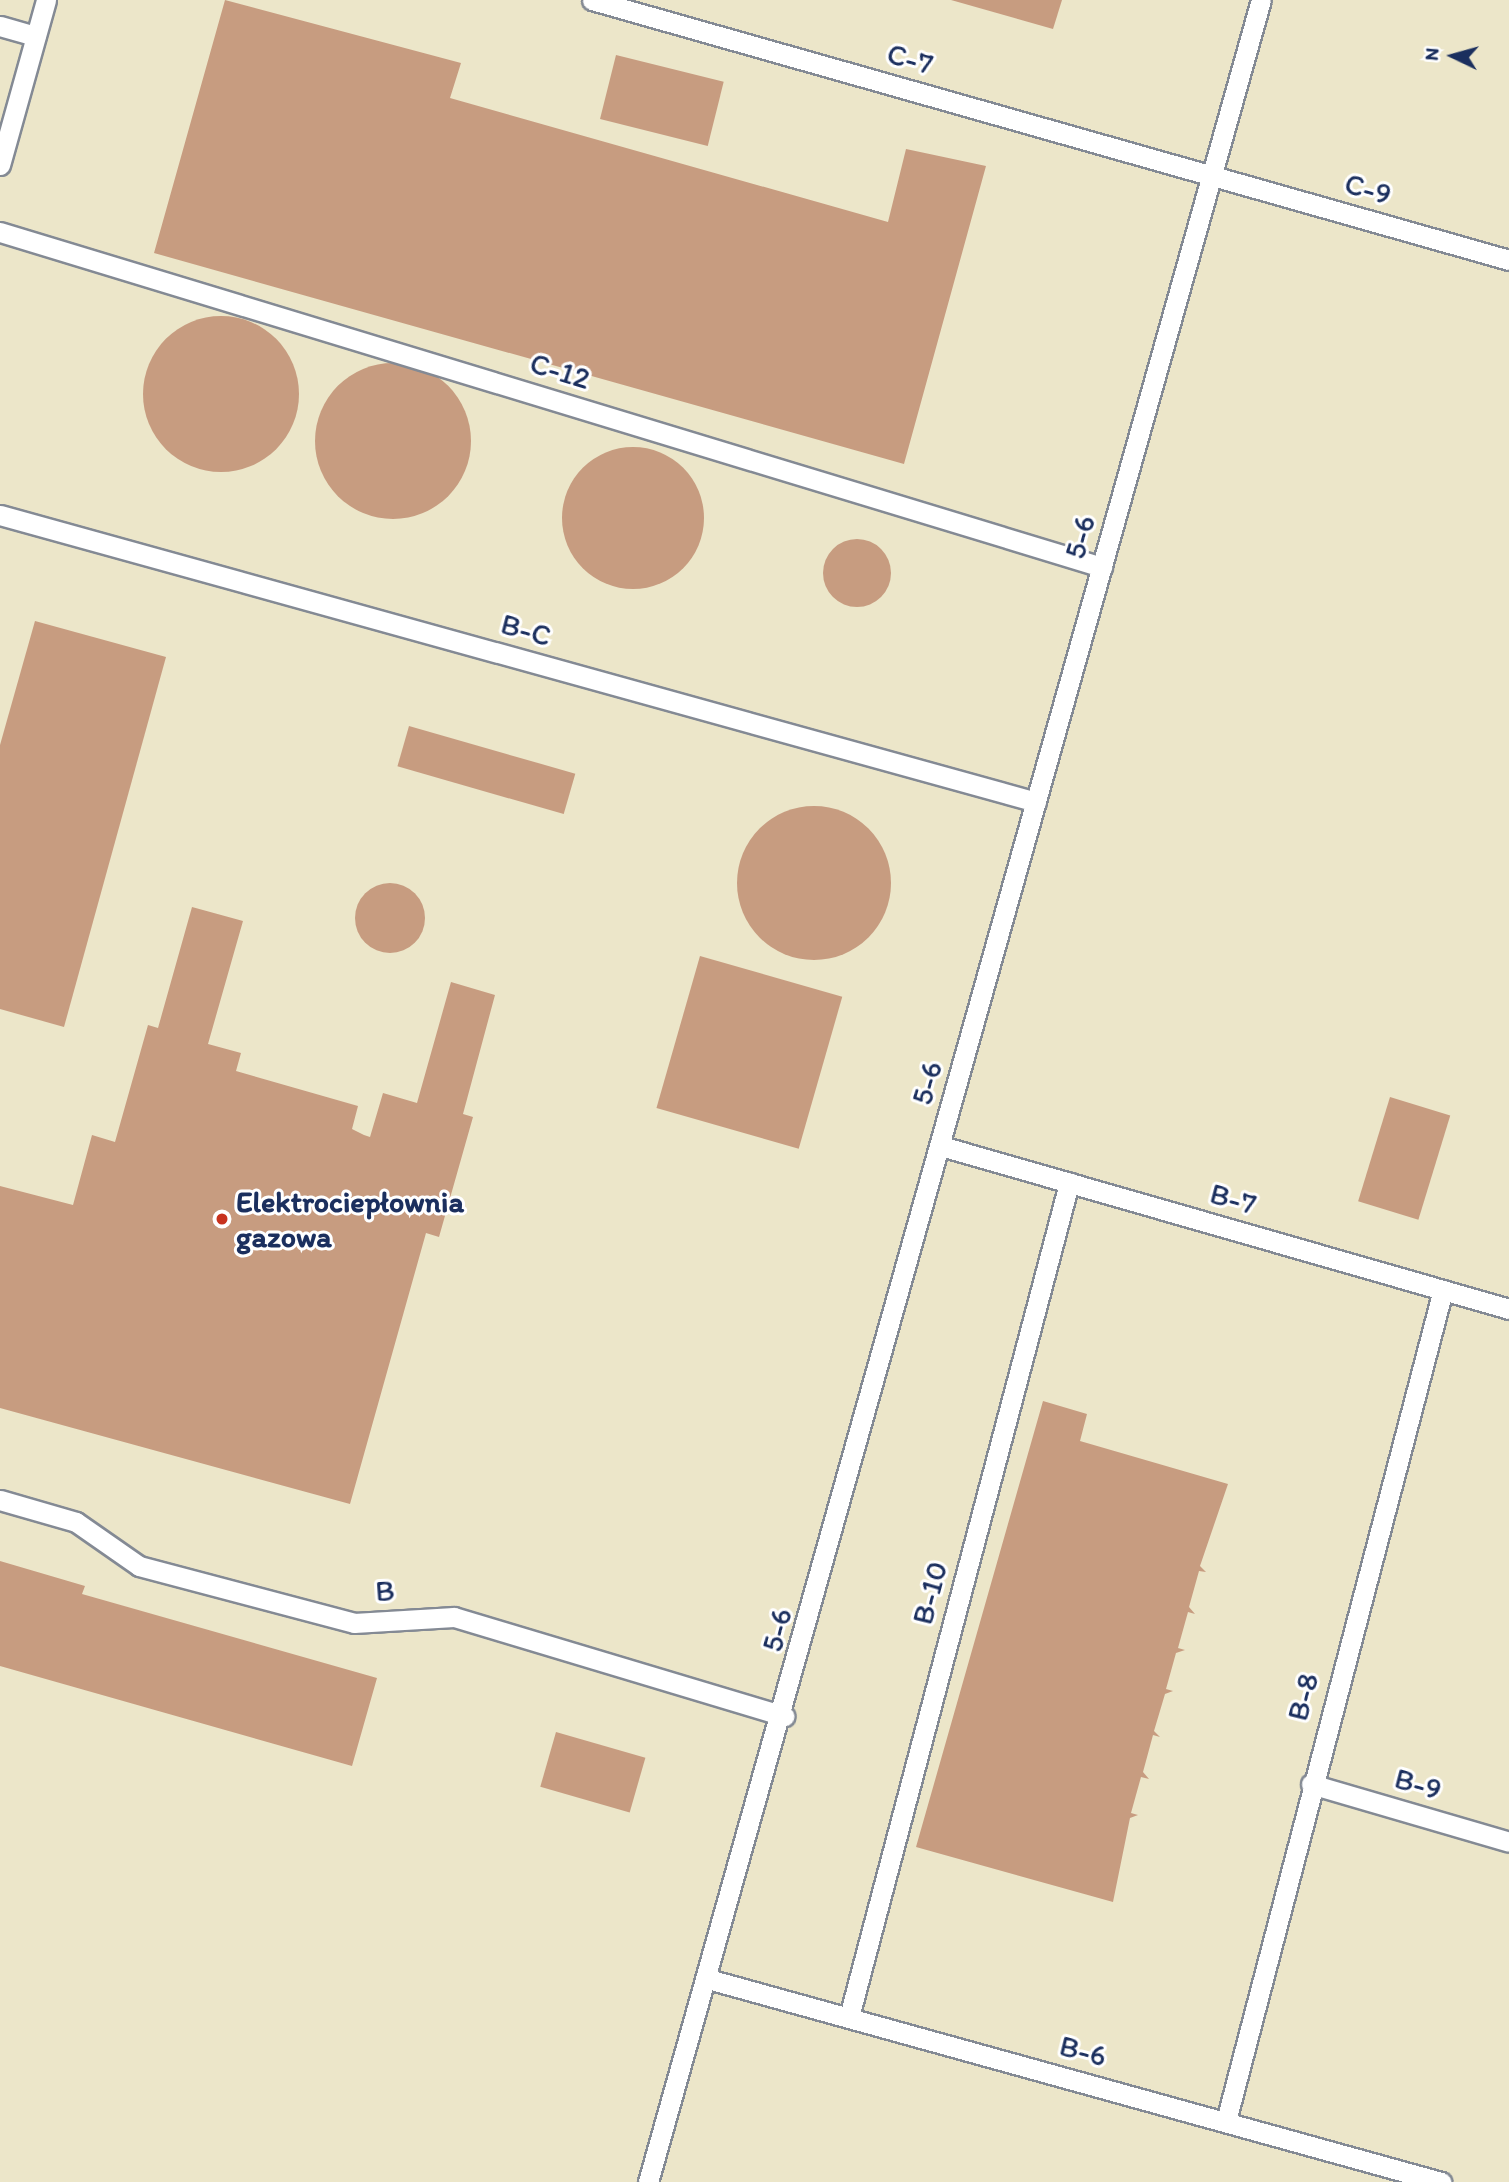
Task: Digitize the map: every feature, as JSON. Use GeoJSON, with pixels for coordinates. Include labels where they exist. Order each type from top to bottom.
{"type":"FeatureCollection","features":[{"type":"Feature","properties":{"kind":"lane"},"geometry":{"type":"LineString","coordinates":[[0,165],[46,0]]}},
{"type":"Feature","properties":{"kind":"lane","name":"C-7"},"geometry":{"type":"LineString","coordinates":[[592,0],[1212,176]]}},
{"type":"Feature","properties":{"kind":"lane","name":"5-6"},"geometry":{"type":"LineString","coordinates":[[648,2182],[784,1716],[1261,0]]}},
{"type":"Feature","properties":{"kind":"lane"},"geometry":{"type":"LineString","coordinates":[[0,26],[36,36]]}},
{"type":"Feature","properties":{"kind":"lane","name":"C-9"},"geometry":{"type":"LineString","coordinates":[[1212,176],[1509,260]]}},
{"type":"Feature","properties":{"kind":"lane","name":"C-12"},"geometry":{"type":"LineString","coordinates":[[0,232],[1102,567]]}},
{"type":"Feature","properties":{"kind":"lane","name":"B-C"},"geometry":{"type":"LineString","coordinates":[[0,514],[1036,802]]}},
{"type":"Feature","properties":{"kind":"lane","name":"B-7"},"geometry":{"type":"LineString","coordinates":[[941,1146],[1509,1309]]}},
{"type":"Feature","properties":{"kind":"lane","name":"B-10"},"geometry":{"type":"LineString","coordinates":[[849,2017],[1069,1183]]}},
{"type":"Feature","properties":{"kind":"lane","name":"B-8"},"geometry":{"type":"LineString","coordinates":[[1226,2121],[1311,1784],[1443,1290]]}},
{"type":"Feature","properties":{"kind":"lane","name":"B"},"geometry":{"type":"LineString","coordinates":[[0,1500],[76,1522],[139,1566],[354,1623],[454,1617],[784,1716]]}},
{"type":"Feature","properties":{"kind":"lane","name":"B-9"},"geometry":{"type":"LineString","coordinates":[[1311,1784],[1509,1842]]}},
{"type":"Feature","properties":{"kind":"lane","name":"B-6"},"geometry":{"type":"LineString","coordinates":[[708,1979],[1441,2182]]}},
{"type":"Feature","properties":{"kind":"building"},"geometry":{"type":"Polygon","coordinates":[[[225,0],[461,63],[450,98],[888,222],[906,149],[986,166],[904,464],[154,253],[225,0]]]}},
{"type":"Feature","properties":{"kind":"building"},"geometry":{"type":"Polygon","coordinates":[[[951,0],[1062,0],[1053,29],[951,0]]]}},
{"type":"Feature","properties":{"kind":"building"},"geometry":{"type":"Polygon","coordinates":[[[616,55],[724,82],[708,146],[600,119],[616,55]]]}},
{"type":"Feature","properties":{"kind":"building"},"geometry":{"type":"Polygon","coordinates":[[[221,316],[251,322],[276,339],[293,364],[299,394],[293,424],[276,449],[251,466],[221,472],[191,466],[166,449],[149,424],[143,394],[149,364],[166,339],[191,322],[221,316]]]}},
{"type":"Feature","properties":{"kind":"building"},"geometry":{"type":"Polygon","coordinates":[[[393,363],[423,369],[448,386],[465,411],[471,441],[465,471],[448,496],[423,513],[393,519],[363,513],[338,496],[321,471],[315,441],[321,411],[338,386],[363,369],[393,363]]]}},
{"type":"Feature","properties":{"kind":"building"},"geometry":{"type":"Polygon","coordinates":[[[633,447],[660,452],[683,468],[699,491],[704,518],[699,545],[683,568],[660,584],[633,589],[606,584],[583,568],[567,545],[562,518],[567,491],[583,468],[606,452],[633,447]]]}},
{"type":"Feature","properties":{"kind":"building"},"geometry":{"type":"Polygon","coordinates":[[[850,539],[864,539],[876,544],[886,554],[891,573],[886,592],[876,602],[864,607],[850,607],[838,602],[828,592],[823,580],[823,566],[828,554],[838,544],[850,539]]]}},
{"type":"Feature","properties":{"kind":"building"},"geometry":{"type":"Polygon","coordinates":[[[35,621],[166,657],[64,1027],[0,1009],[0,745],[35,621]]]}},
{"type":"Feature","properties":{"kind":"building"},"geometry":{"type":"Polygon","coordinates":[[[409,726],[575,774],[564,814],[397,766],[409,726]]]}},
{"type":"Feature","properties":{"kind":"building"},"geometry":{"type":"Polygon","coordinates":[[[814,806],[844,812],[869,828],[885,853],[891,883],[885,913],[869,938],[844,954],[814,960],[784,954],[759,938],[743,913],[737,883],[743,853],[759,828],[784,812],[814,806]]]}},
{"type":"Feature","properties":{"kind":"building"},"geometry":{"type":"Polygon","coordinates":[[[390,883],[415,893],[425,918],[415,943],[390,953],[365,943],[355,918],[365,893],[390,883]]]}},
{"type":"Feature","properties":{"kind":"building","name":"Elektrociepłownia gazowa"},"geometry":{"type":"Polygon","coordinates":[[[192,907],[243,921],[208,1044],[241,1053],[236,1071],[358,1106],[352,1129],[370,1137],[383,1093],[417,1103],[451,982],[495,995],[463,1114],[473,1117],[439,1237],[426,1233],[350,1504],[0,1408],[0,1186],[73,1205],[92,1135],[115,1142],[148,1025],[158,1028],[192,907]]]}},
{"type":"Feature","properties":{"kind":"building"},"geometry":{"type":"Polygon","coordinates":[[[700,956],[842,997],[799,1149],[656,1108],[700,956]]]}},
{"type":"Feature","properties":{"kind":"building"},"geometry":{"type":"Polygon","coordinates":[[[1390,1097],[1450,1115],[1418,1220],[1358,1201],[1390,1097]]]}},
{"type":"Feature","properties":{"kind":"building"},"geometry":{"type":"Polygon","coordinates":[[[1043,1401],[1087,1414],[1080,1441],[1228,1484],[1200,1566],[1206,1572],[1199,1571],[1189,1607],[1195,1614],[1188,1612],[1178,1648],[1185,1650],[1176,1653],[1166,1689],[1173,1691],[1165,1694],[1154,1731],[1160,1737],[1153,1735],[1143,1772],[1149,1779],[1141,1777],[1131,1813],[1138,1815],[1130,1818],[1113,1902],[916,1847],[1043,1401]]]}},
{"type":"Feature","properties":{"kind":"building"},"geometry":{"type":"Polygon","coordinates":[[[0,1561],[85,1586],[82,1594],[377,1678],[352,1766],[0,1666],[0,1561]]]}},
{"type":"Feature","properties":{"kind":"building"},"geometry":{"type":"Polygon","coordinates":[[[556,1732],[645,1758],[630,1812],[540,1787],[556,1732]]]}},
{"type":"Feature","properties":{"kind":"place","name":"Elektrociepłownia gazowa"},"geometry":{"type":"Point","coordinates":[222,1219]}}]}
